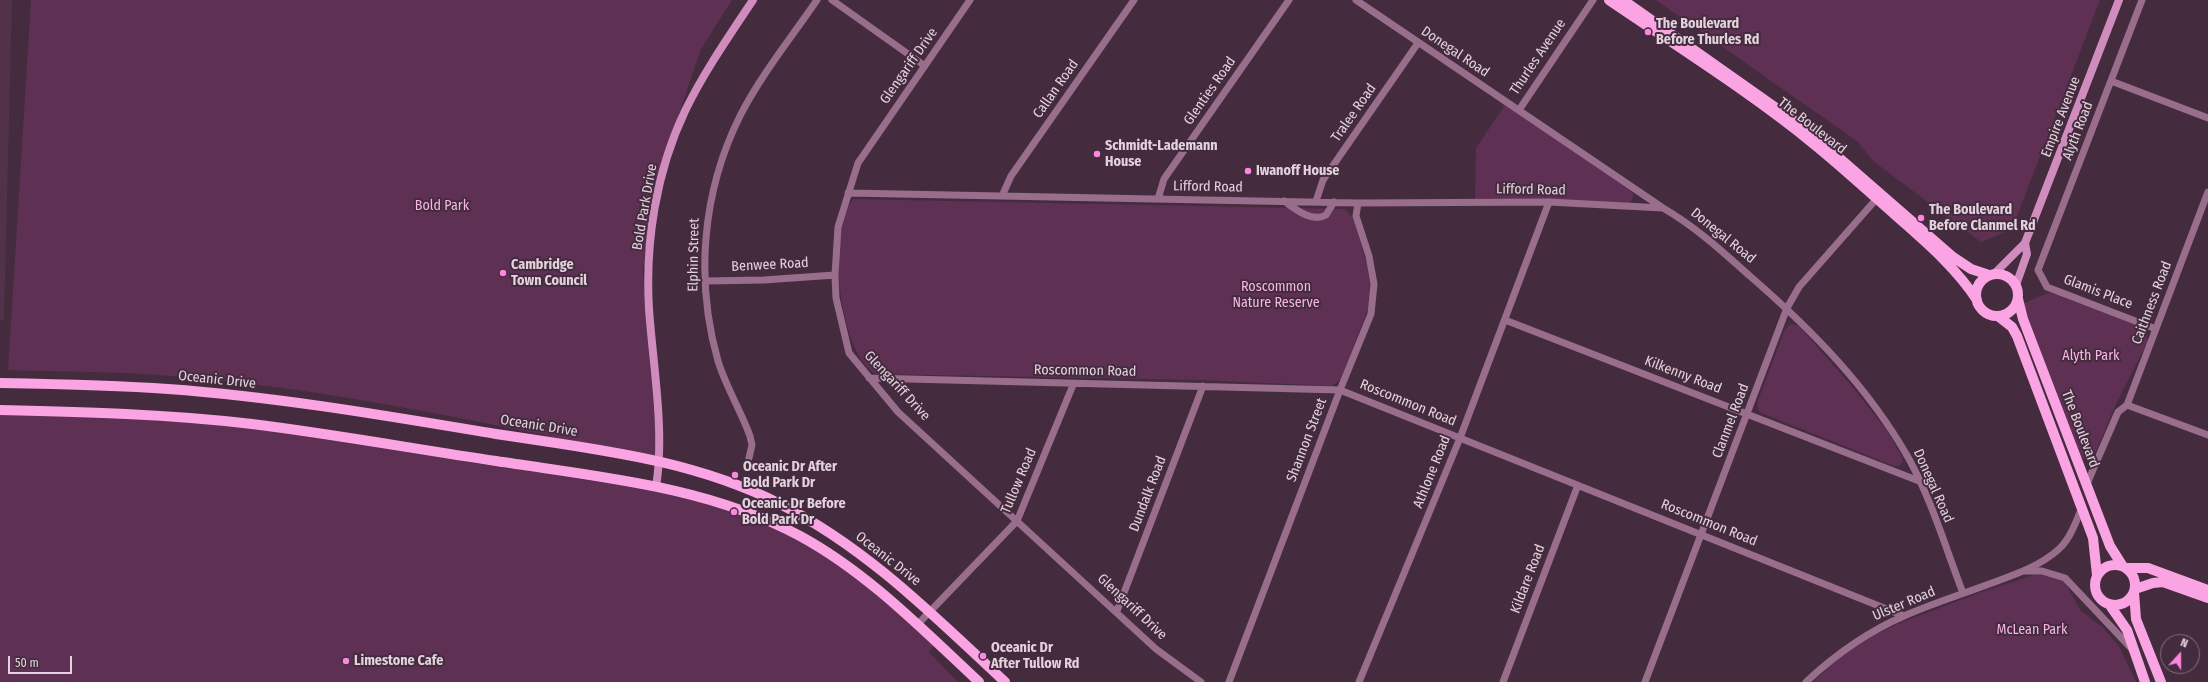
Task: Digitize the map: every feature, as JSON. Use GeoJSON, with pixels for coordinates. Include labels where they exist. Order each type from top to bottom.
{"type":"FeatureCollection","features":[{"type":"Feature","properties":{"kind":"main road","name":"The Boulevard"},"geometry":{"type":"LineString","coordinates":[[1609,0],[1767,109],[1814,144],[1954,257],[1971,269],[1992,275]]}},
{"type":"Feature","properties":{"kind":"main road","name":"The Boulevard"},"geometry":{"type":"LineString","coordinates":[[1623,0],[1780,109],[1832,150],[1952,268],[1968,286],[1977,300]]}},
{"type":"Feature","properties":{"kind":"main road"},"geometry":{"type":"LineString","coordinates":[[1992,275],[2005,275],[2016,285],[2018,299],[2009,313],[1998,316],[1987,313],[1982,310],[1977,300],[1976,294],[1980,283],[1992,275]]}},
{"type":"Feature","properties":{"kind":"main road","name":"The Boulevard"},"geometry":{"type":"LineString","coordinates":[[2018,299],[2023,319],[2086,486],[2110,546],[2124,566]]}},
{"type":"Feature","properties":{"kind":"main road","name":"The Boulevard"},"geometry":{"type":"LineString","coordinates":[[1998,316],[2012,327],[2017,336],[2093,538],[2097,575]]}},
{"type":"Feature","properties":{"kind":"main road","name":"Oceanic Drive"},"geometry":{"type":"LineString","coordinates":[[0,382],[168,389],[264,398],[445,425],[660,461],[718,478],[756,493],[798,514],[857,550],[930,612],[1004,682]]}},
{"type":"Feature","properties":{"kind":"main road"},"geometry":{"type":"LineString","coordinates":[[0,410],[124,414],[251,424],[656,487],[691,494],[742,509],[801,537],[845,564],[917,625],[979,682]]}},
{"type":"Feature","properties":{"kind":"main road"},"geometry":{"type":"LineString","coordinates":[[2208,590],[2148,568],[2124,566],[2108,566],[2097,575],[2094,584],[2096,592],[2101,600],[2109,604],[2122,604],[2132,597],[2135,591],[2153,583],[2163,582],[2208,598]]}},
{"type":"Feature","properties":{"kind":"main road"},"geometry":{"type":"LineString","coordinates":[[2124,566],[2134,577],[2136,619],[2161,682]]}},
{"type":"Feature","properties":{"kind":"main road"},"geometry":{"type":"LineString","coordinates":[[2109,604],[2127,630],[2145,682]]}},
{"type":"Feature","properties":{"kind":"street","name":"Bold Park Drive"},"geometry":{"type":"LineString","coordinates":[[656,487],[660,461],[649,308],[648,264],[651,230],[658,189],[668,154],[685,112],[705,74],[752,0]]}},
{"type":"Feature","properties":{"kind":"street","name":"Elphin Street"},"geometry":{"type":"LineString","coordinates":[[749,458],[752,445],[750,436],[727,385],[714,346],[706,281],[706,224],[715,183],[725,151],[740,117],[754,92],[817,0]]}},
{"type":"Feature","properties":{"kind":"street"},"geometry":{"type":"LineString","coordinates":[[832,0],[925,66]]}},
{"type":"Feature","properties":{"kind":"street","name":"Glengariff Drive"},"geometry":{"type":"LineString","coordinates":[[970,0],[858,164],[838,227],[835,275],[836,298],[848,353],[898,412],[1117,611],[1156,649],[1201,682]]}},
{"type":"Feature","properties":{"kind":"street","name":"Callan Road"},"geometry":{"type":"LineString","coordinates":[[1002,196],[1011,176],[1134,0]]}},
{"type":"Feature","properties":{"kind":"street","name":"Glenties Road"},"geometry":{"type":"LineString","coordinates":[[1158,200],[1164,179],[1289,0]]}},
{"type":"Feature","properties":{"kind":"street","name":"Donegal Road"},"geometry":{"type":"LineString","coordinates":[[1356,0],[1663,208],[1689,223],[1788,308],[1853,378],[1882,415],[1920,481],[1963,594]]}},
{"type":"Feature","properties":{"kind":"street","name":"Thurles Avenue"},"geometry":{"type":"LineString","coordinates":[[1519,110],[1593,0]]}},
{"type":"Feature","properties":{"kind":"street","name":"Empire Avenue"},"geometry":{"type":"LineString","coordinates":[[2016,285],[2026,254],[2026,243],[2120,0]]}},
{"type":"Feature","properties":{"kind":"street","name":"Alyth Road"},"geometry":{"type":"LineString","coordinates":[[2038,270],[2142,0]]}},
{"type":"Feature","properties":{"kind":"street","name":"Tralee Road"},"geometry":{"type":"LineString","coordinates":[[1316,201],[1323,180],[1418,43]]}},
{"type":"Feature","properties":{"kind":"street"},"geometry":{"type":"LineString","coordinates":[[2111,81],[2208,118]]}},
{"type":"Feature","properties":{"kind":"street","name":"Caithness Road"},"geometry":{"type":"LineString","coordinates":[[2086,486],[2118,412],[2127,404],[2208,192]]}},
{"type":"Feature","properties":{"kind":"street","name":"Lifford Road"},"geometry":{"type":"LineString","coordinates":[[848,193],[1358,203],[1548,202],[1663,208]]}},
{"type":"Feature","properties":{"kind":"street","name":"Clanmel Road"},"geometry":{"type":"LineString","coordinates":[[1645,682],[1788,308],[1799,286],[1879,196]]}},
{"type":"Feature","properties":{"kind":"street"},"geometry":{"type":"LineString","coordinates":[[1284,201],[1305,214],[1320,218],[1326,215],[1334,202]]}},
{"type":"Feature","properties":{"kind":"street","name":"Athlone Road"},"geometry":{"type":"LineString","coordinates":[[1359,682],[1460,438],[1548,202]]}},
{"type":"Feature","properties":{"kind":"street","name":"Shannon Street"},"geometry":{"type":"LineString","coordinates":[[1229,682],[1340,390],[1371,314],[1374,284],[1369,256],[1356,216],[1358,203]]}},
{"type":"Feature","properties":{"kind":"street","name":"Empire Avenue"},"geometry":{"type":"LineString","coordinates":[[1992,275],[2026,243]]}},
{"type":"Feature","properties":{"kind":"street","name":"Glamis Place"},"geometry":{"type":"LineString","coordinates":[[2038,270],[2047,286],[2156,329]]}},
{"type":"Feature","properties":{"kind":"street","name":"Benwee Road"},"geometry":{"type":"LineString","coordinates":[[706,281],[764,280],[835,275]]}},
{"type":"Feature","properties":{"kind":"street","name":"Kilkenny Road"},"geometry":{"type":"LineString","coordinates":[[1505,320],[1920,481]]}},
{"type":"Feature","properties":{"kind":"street","name":"Roscommon Road"},"geometry":{"type":"LineString","coordinates":[[869,378],[1073,385],[1203,386],[1340,390],[1701,533],[1904,616]]}},
{"type":"Feature","properties":{"kind":"street","name":"Tullow Road"},"geometry":{"type":"LineString","coordinates":[[917,625],[1017,521],[1073,385]]}},
{"type":"Feature","properties":{"kind":"street","name":"Dundalk Road"},"geometry":{"type":"LineString","coordinates":[[1117,611],[1203,386]]}},
{"type":"Feature","properties":{"kind":"street"},"geometry":{"type":"LineString","coordinates":[[2127,404],[2208,436]]}},
{"type":"Feature","properties":{"kind":"street","name":"Kildare Road"},"geometry":{"type":"LineString","coordinates":[[1503,682],[1578,485]]}},
{"type":"Feature","properties":{"kind":"street","name":"Ulster Road"},"geometry":{"type":"LineString","coordinates":[[1806,682],[1842,652],[1867,635],[1904,616],[2025,571],[2060,549],[2069,536],[2082,507]]}},
{"type":"Feature","properties":{"kind":"street","name":"Ulster Road"},"geometry":{"type":"LineString","coordinates":[[2025,571],[2056,574],[2071,583],[2086,603],[2109,623],[2133,651]]}},
{"type":"Feature","properties":{"kind":"shaded area"},"geometry":{"type":"Polygon","coordinates":[[[0,0],[12,0],[4,320],[0,320],[0,0]]]}},
{"type":"Feature","properties":{"kind":"green space","name":"Bold Park"},"geometry":{"type":"Polygon","coordinates":[[[31,0],[732,0],[701,49],[653,190],[643,269],[645,310],[658,458],[477,421],[356,399],[295,390],[152,374],[8,370],[31,0]]]}},
{"type":"Feature","properties":{"kind":"green space"},"geometry":{"type":"Polygon","coordinates":[[[1656,0],[2100,0],[2012,229],[1981,242],[1873,161],[1858,142],[1656,0]]]}},
{"type":"Feature","properties":{"kind":"green space"},"geometry":{"type":"Polygon","coordinates":[[[1505,105],[1630,190],[1634,196],[1630,203],[1475,200],[1476,148],[1505,105]]]}},
{"type":"Feature","properties":{"kind":"green space","name":"Roscommon Nature Reserve"},"geometry":{"type":"Polygon","coordinates":[[[853,199],[1345,209],[1354,219],[1367,266],[1370,284],[1368,309],[1341,379],[1332,386],[1197,380],[876,374],[864,363],[854,346],[847,324],[842,300],[838,252],[840,231],[844,215],[853,199]]]}},
{"type":"Feature","properties":{"kind":"green space","name":"Alyth Park"},"geometry":{"type":"Polygon","coordinates":[[[2050,292],[2141,327],[2146,332],[2148,341],[2115,406],[2092,461],[2082,458],[2028,318],[2024,303],[2050,292]]]}},
{"type":"Feature","properties":{"kind":"green space"},"geometry":{"type":"Polygon","coordinates":[[[1791,324],[1799,326],[1851,385],[1887,431],[1902,457],[1903,462],[1900,466],[1894,466],[1759,412],[1757,403],[1785,329],[1791,324]]]}},
{"type":"Feature","properties":{"kind":"green space"},"geometry":{"type":"Polygon","coordinates":[[[0,414],[158,420],[221,425],[316,438],[607,483],[706,504],[738,514],[770,527],[793,538],[836,564],[877,595],[934,646],[929,652],[958,682],[0,682],[0,414]]]}},
{"type":"Feature","properties":{"kind":"green space","name":"McLean Park"},"geometry":{"type":"Polygon","coordinates":[[[2037,574],[2053,576],[2065,582],[2080,610],[2102,627],[2119,646],[2136,682],[1813,682],[1843,655],[1876,634],[1905,621],[1979,593],[2037,574]]]}},
{"type":"Feature","properties":{"kind":"place","name":"The Boulevard Before Thurles Rd"},"geometry":{"type":"Point","coordinates":[1648,32]}},
{"type":"Feature","properties":{"kind":"place","name":"Schmidt-Lademann House"},"geometry":{"type":"Point","coordinates":[1097,154]}},
{"type":"Feature","properties":{"kind":"place","name":"Iwanoff House"},"geometry":{"type":"Point","coordinates":[1248,171]}},
{"type":"Feature","properties":{"kind":"place","name":"The Boulevard Before Clanmel Rd"},"geometry":{"type":"Point","coordinates":[1921,218]}},
{"type":"Feature","properties":{"kind":"place","name":"Cambridge Town Council"},"geometry":{"type":"Point","coordinates":[503,273]}},
{"type":"Feature","properties":{"kind":"place","name":"Oceanic Dr After Bold Park Dr"},"geometry":{"type":"Point","coordinates":[735,475]}},
{"type":"Feature","properties":{"kind":"place","name":"Oceanic Dr Before Bold Park Dr"},"geometry":{"type":"Point","coordinates":[734,512]}},
{"type":"Feature","properties":{"kind":"place","name":"Oceanic Dr After Tullow Rd"},"geometry":{"type":"Point","coordinates":[983,656]}},
{"type":"Feature","properties":{"kind":"place","name":"Limestone Cafe"},"geometry":{"type":"Point","coordinates":[346,661]}}]}
